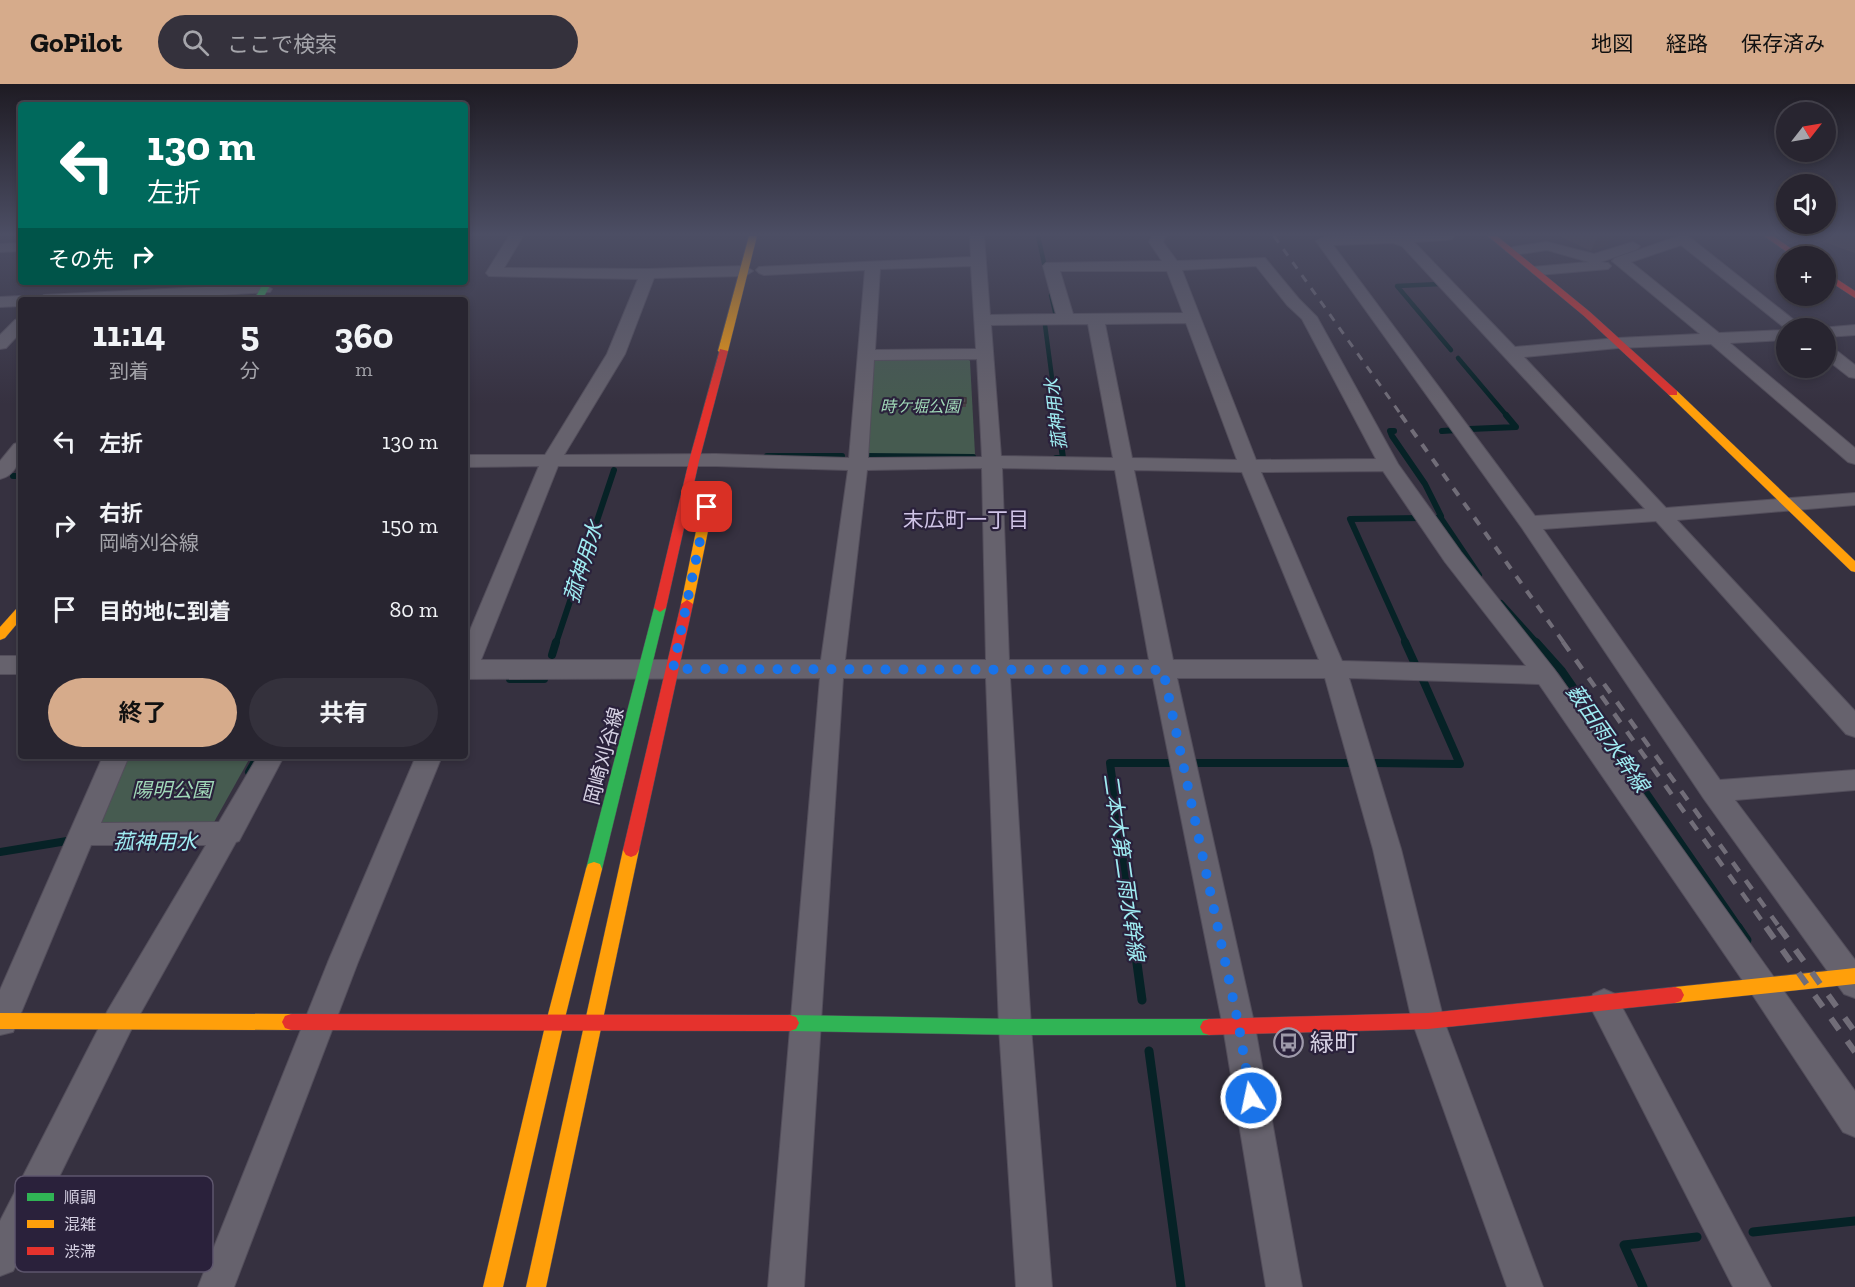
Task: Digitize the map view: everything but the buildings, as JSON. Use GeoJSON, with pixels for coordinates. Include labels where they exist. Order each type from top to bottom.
{"type":"FeatureCollection","features":[{"type":"Feature","properties":{"kind":"street"},"geometry":{"type":"LineString","coordinates":[[162,297],[233,292]]}},
{"type":"Feature","properties":{"kind":"street"},"geometry":{"type":"LineString","coordinates":[[468,663],[551,461],[616,354],[641,292]]}},
{"type":"Feature","properties":{"kind":"street","name":"岡崎刈谷線"},"geometry":{"type":"LineString","coordinates":[[493,1287],[555,1022],[646,669],[694,461],[751,292]]}},
{"type":"Feature","properties":{"kind":"street"},"geometry":{"type":"LineString","coordinates":[[786,1287],[832,670],[858,464],[871,292]]}},
{"type":"Feature","properties":{"kind":"street"},"geometry":{"type":"LineString","coordinates":[[980,292],[992,462],[998,670],[1015,1027],[1034,1287]]}},
{"type":"Feature","properties":{"kind":"street"},"geometry":{"type":"LineString","coordinates":[[1058,292],[1066,320]]}},
{"type":"Feature","properties":{"kind":"street"},"geometry":{"type":"LineString","coordinates":[[1183,292],[1249,466],[1334,669],[1387,849],[1428,1021],[1525,1287]]}},
{"type":"Feature","properties":{"kind":"street"},"geometry":{"type":"LineString","coordinates":[[1285,292],[1309,317],[1389,465],[1453,557],[1546,675],[1765,987],[1855,1120]]}},
{"type":"Feature","properties":{"kind":"street"},"geometry":{"type":"LineString","coordinates":[[1360,292],[1529,523],[1713,791],[1853,979]]}},
{"type":"Feature","properties":{"kind":"street"},"geometry":{"type":"LineString","coordinates":[[1454,292],[1661,514],[1855,728]]}},
{"type":"Feature","properties":{"kind":"street"},"geometry":{"type":"LineString","coordinates":[[1562,292],[1855,568]]}},
{"type":"Feature","properties":{"kind":"street"},"geometry":{"type":"LineString","coordinates":[[1658,292],[1855,458]]}},
{"type":"Feature","properties":{"kind":"street"},"geometry":{"type":"LineString","coordinates":[[1750,292],[1783,318]]}},
{"type":"Feature","properties":{"kind":"street"},"geometry":{"type":"LineString","coordinates":[[0,302],[18,301]]}},
{"type":"Feature","properties":{"kind":"street"},"geometry":{"type":"LineString","coordinates":[[982,320],[1096,321],[1193,318]]}},
{"type":"Feature","properties":{"kind":"street"},"geometry":{"type":"LineString","coordinates":[[1096,321],[1163,670],[1239,1027],[1284,1287]]}},
{"type":"Feature","properties":{"kind":"street"},"geometry":{"type":"LineString","coordinates":[[0,344],[18,326]]}},
{"type":"Feature","properties":{"kind":"street"},"geometry":{"type":"LineString","coordinates":[[1836,331],[1855,330]]}},
{"type":"Feature","properties":{"kind":"street"},"geometry":{"type":"LineString","coordinates":[[1511,352],[1618,343],[1776,336]]}},
{"type":"Feature","properties":{"kind":"street"},"geometry":{"type":"LineString","coordinates":[[867,355],[984,354]]}},
{"type":"Feature","properties":{"kind":"street"},"geometry":{"type":"LineString","coordinates":[[1836,359],[1855,374]]}},
{"type":"Feature","properties":{"kind":"street"},"geometry":{"type":"LineString","coordinates":[[6,470],[18,452]]}},
{"type":"Feature","properties":{"kind":"street"},"geometry":{"type":"LineString","coordinates":[[468,461],[694,461],[715,466],[992,462],[1249,466],[1389,465]]}},
{"type":"Feature","properties":{"kind":"street"},"geometry":{"type":"LineString","coordinates":[[536,1287],[591,1022],[673,669],[715,466]]}},
{"type":"Feature","properties":{"kind":"street"},"geometry":{"type":"LineString","coordinates":[[1529,523],[1789,506],[1855,499]]}},
{"type":"Feature","properties":{"kind":"street"},"geometry":{"type":"LineString","coordinates":[[0,636],[18,615]]}},
{"type":"Feature","properties":{"kind":"street"},"geometry":{"type":"LineString","coordinates":[[0,665],[18,665]]}},
{"type":"Feature","properties":{"kind":"street"},"geometry":{"type":"LineString","coordinates":[[468,670],[1334,669],[1546,675]]}},
{"type":"Feature","properties":{"kind":"street"},"geometry":{"type":"LineString","coordinates":[[115,759],[1,1021],[807,1023],[1015,1027],[1239,1027],[1428,1021],[1853,979]]}},
{"type":"Feature","properties":{"kind":"street"},"geometry":{"type":"LineString","coordinates":[[41,1176],[118,1021],[229,833],[269,759]]}},
{"type":"Feature","properties":{"kind":"street"},"geometry":{"type":"LineString","coordinates":[[216,1287],[319,1023],[428,759]]}},
{"type":"Feature","properties":{"kind":"street"},"geometry":{"type":"LineString","coordinates":[[1713,791],[1855,780]]}},
{"type":"Feature","properties":{"kind":"street"},"geometry":{"type":"LineString","coordinates":[[84,834],[229,833]]}},
{"type":"Feature","properties":{"kind":"street"},"geometry":{"type":"LineString","coordinates":[[1604,1004],[1753,1287]]}},
{"type":"Feature","properties":{"kind":"street"},"geometry":{"type":"LineString","coordinates":[[0,1258],[15,1228]]}},
{"type":"Feature","properties":{"kind":"green space","name":"時ケ堀公園"},"geometry":{"type":"Polygon","coordinates":[[[966,357],[970,361],[975,454],[866,454],[871,359],[966,357]]]}},
{"type":"Feature","properties":{"kind":"green space","name":"陽明公園"},"geometry":{"type":"Polygon","coordinates":[[[125,759],[249,759],[213,824],[99,824],[125,759]]]}},
{"type":"Feature","properties":{"kind":"waterway","name":"二本木第二雨水幹線"},"geometry":{"type":"LineString","coordinates":[[1402,292],[1451,350]]}},
{"type":"Feature","properties":{"kind":"waterway","name":"菰神用水"},"geometry":{"type":"LineString","coordinates":[[1051,295],[1056,316]]}},
{"type":"Feature","properties":{"kind":"waterway","name":"菰神用水"},"geometry":{"type":"LineString","coordinates":[[1045,325],[1057,416]]}},
{"type":"Feature","properties":{"kind":"waterway","name":"二本木第二雨水幹線"},"geometry":{"type":"LineString","coordinates":[[1458,358],[1507,416]]}},
{"type":"Feature","properties":{"kind":"waterway","name":"菰神用水"},"geometry":{"type":"LineString","coordinates":[[1056,458],[1063,458],[1057,415]]}},
{"type":"Feature","properties":{"kind":"waterway","name":"二本木第二雨水幹線"},"geometry":{"type":"LineString","coordinates":[[1470,429],[1516,427],[1506,415]]}},
{"type":"Feature","properties":{"kind":"waterway","name":"二本木第二雨水幹線"},"geometry":{"type":"LineString","coordinates":[[1442,431],[1457,430]]}},
{"type":"Feature","properties":{"kind":"waterway","name":"二本木第二雨水幹線"},"geometry":{"type":"LineString","coordinates":[[1394,431],[1390,431],[1392,436],[1425,484],[1441,516],[1437,518]]}},
{"type":"Feature","properties":{"kind":"waterway","name":"菰神用水"},"geometry":{"type":"LineString","coordinates":[[767,456],[842,456]]}},
{"type":"Feature","properties":{"kind":"waterway","name":"菰神用水"},"geometry":{"type":"LineString","coordinates":[[866,456],[973,457]]}},
{"type":"Feature","properties":{"kind":"waterway","name":"菰神用水"},"geometry":{"type":"LineString","coordinates":[[556,643],[614,470]]}},
{"type":"Feature","properties":{"kind":"waterway"},"geometry":{"type":"LineString","coordinates":[[13,476],[18,476]]}},
{"type":"Feature","properties":{"kind":"waterway","name":"薮田雨水幹線"},"geometry":{"type":"LineString","coordinates":[[1440,517],[1479,575]]}},
{"type":"Feature","properties":{"kind":"waterway","name":"二本木第二雨水幹線"},"geometry":{"type":"LineString","coordinates":[[1406,643],[1350,519],[1420,518]]}},
{"type":"Feature","properties":{"kind":"waterway","name":"薮田雨水幹線"},"geometry":{"type":"LineString","coordinates":[[1501,603],[1537,643]]}},
{"type":"Feature","properties":{"kind":"waterway","name":"菰神用水"},"geometry":{"type":"LineString","coordinates":[[552,655],[556,642]]}},
{"type":"Feature","properties":{"kind":"waterway","name":"二本木第二雨水幹線"},"geometry":{"type":"LineString","coordinates":[[1405,642],[1415,664]]}},
{"type":"Feature","properties":{"kind":"waterway","name":"薮田雨水幹線"},"geometry":{"type":"LineString","coordinates":[[1536,642],[1562,671],[1739,928]]}},
{"type":"Feature","properties":{"kind":"waterway","name":"菰神用水"},"geometry":{"type":"LineString","coordinates":[[510,679],[544,679]]}},
{"type":"Feature","properties":{"kind":"waterway","name":"二本木第二雨水幹線"},"geometry":{"type":"LineString","coordinates":[[1374,763],[1460,764],[1423,680]]}},
{"type":"Feature","properties":{"kind":"waterway","name":"菰神用水"},"geometry":{"type":"LineString","coordinates":[[249,772],[256,759]]}},
{"type":"Feature","properties":{"kind":"waterway","name":"二本木第二雨水幹線"},"geometry":{"type":"LineString","coordinates":[[1132,928],[1110,763],[1175,763]]}},
{"type":"Feature","properties":{"kind":"waterway","name":"二本木第二雨水幹線"},"geometry":{"type":"LineString","coordinates":[[1195,763],[1353,763]]}},
{"type":"Feature","properties":{"kind":"waterway","name":"菰神用水"},"geometry":{"type":"LineString","coordinates":[[0,852],[67,841]]}},
{"type":"Feature","properties":{"kind":"waterway","name":"二本木第二雨水幹線"},"geometry":{"type":"LineString","coordinates":[[1132,927],[1142,1000]]}},
{"type":"Feature","properties":{"kind":"waterway","name":"薮田雨水幹線"},"geometry":{"type":"LineString","coordinates":[[1738,927],[1747,940]]}},
{"type":"Feature","properties":{"kind":"waterway","name":"二本木第二雨水幹線"},"geometry":{"type":"LineString","coordinates":[[1149,1051],[1181,1287]]}},
{"type":"Feature","properties":{"kind":"waterway"},"geometry":{"type":"LineString","coordinates":[[1753,1232],[1855,1221]]}},
{"type":"Feature","properties":{"kind":"waterway"},"geometry":{"type":"LineString","coordinates":[[1643,1287],[1624,1245],[1697,1237]]}},
{"type":"Feature","properties":{"kind":"railway"},"geometry":{"type":"LineString","coordinates":[[1314,292],[1402,416]]}},
{"type":"Feature","properties":{"kind":"railway"},"geometry":{"type":"LineString","coordinates":[[1401,415],[1564,643]]}},
{"type":"Feature","properties":{"kind":"railway"},"geometry":{"type":"LineString","coordinates":[[1563,642],[1767,928]]}},
{"type":"Feature","properties":{"kind":"railway"},"geometry":{"type":"LineString","coordinates":[[1604,684],[1780,928]]}},
{"type":"Feature","properties":{"kind":"railway"},"geometry":{"type":"LineString","coordinates":[[1766,927],[1855,1052]]}},
{"type":"Feature","properties":{"kind":"railway"},"geometry":{"type":"LineString","coordinates":[[1779,927],[1855,1032]]}},
{"type":"Feature","properties":{"kind":"traffic: fast"},"geometry":{"type":"LineString","coordinates":[[260,297],[262,292]]}},
{"type":"Feature","properties":{"kind":"traffic: fast"},"geometry":{"type":"LineString","coordinates":[[594,869],[660,608]]}},
{"type":"Feature","properties":{"kind":"traffic: fast"},"geometry":{"type":"LineString","coordinates":[[790,1023],[1015,1027],[1209,1027]]}},
{"type":"Feature","properties":{"kind":"traffic: slow"},"geometry":{"type":"LineString","coordinates":[[723,351],[738,292]]}},
{"type":"Feature","properties":{"kind":"traffic: slow"},"geometry":{"type":"LineString","coordinates":[[1673,393],[1855,568]]}},
{"type":"Feature","properties":{"kind":"traffic: slow"},"geometry":{"type":"LineString","coordinates":[[687,604],[709,497]]}},
{"type":"Feature","properties":{"kind":"traffic: slow"},"geometry":{"type":"LineString","coordinates":[[0,635],[18,614]]}},
{"type":"Feature","properties":{"kind":"traffic: slow"},"geometry":{"type":"LineString","coordinates":[[536,1287],[631,850]]}},
{"type":"Feature","properties":{"kind":"traffic: slow"},"geometry":{"type":"LineString","coordinates":[[493,1287],[555,1022],[594,869]]}},
{"type":"Feature","properties":{"kind":"traffic: slow"},"geometry":{"type":"LineString","coordinates":[[1675,995],[1855,976]]}},
{"type":"Feature","properties":{"kind":"traffic: slow"},"geometry":{"type":"LineString","coordinates":[[0,1021],[291,1022]]}},
{"type":"Feature","properties":{"kind":"traffic: jam"},"geometry":{"type":"LineString","coordinates":[[1560,292],[1673,393]]}},
{"type":"Feature","properties":{"kind":"traffic: jam"},"geometry":{"type":"LineString","coordinates":[[1851,292],[1855,295]]}},
{"type":"Feature","properties":{"kind":"traffic: jam"},"geometry":{"type":"LineString","coordinates":[[660,608],[694,461],[723,351]]}},
{"type":"Feature","properties":{"kind":"traffic: jam"},"geometry":{"type":"LineString","coordinates":[[631,850],[687,604]]}},
{"type":"Feature","properties":{"kind":"traffic: jam"},"geometry":{"type":"LineString","coordinates":[[1209,1027],[1428,1021],[1675,995]]}},
{"type":"Feature","properties":{"kind":"traffic: jam"},"geometry":{"type":"LineString","coordinates":[[291,1022],[790,1023]]}},
{"type":"Feature","properties":{"kind":"place","name":"緑町"},"geometry":{"type":"Point","coordinates":[1289,1042]}},
{"type":"Feature","properties":{"kind":"district","name":"末広町一丁目"},"geometry":{"type":"Point","coordinates":[966,519]}},
{"type":"Feature","properties":{"kind":"route"},"geometry":{"type":"LineString","coordinates":[[707,507],[673,669],[1163,670],[1239,1027],[1251,1098]]}}]}
